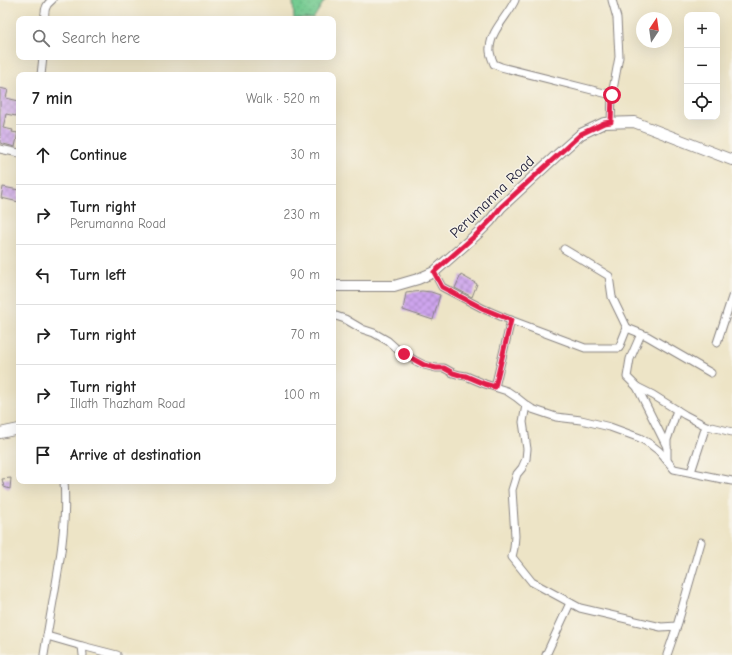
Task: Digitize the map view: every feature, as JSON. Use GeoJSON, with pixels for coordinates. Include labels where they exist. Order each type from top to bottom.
{"type":"FeatureCollection","features":[{"type":"Feature","properties":{"kind":"main road","name":"Perumanna Road"},"geometry":{"type":"LineString","coordinates":[[336,286],[394,286],[418,279],[434,272],[477,234],[506,203],[581,134],[604,123],[634,122],[732,160]]}},
{"type":"Feature","properties":{"kind":"main road"},"geometry":{"type":"LineString","coordinates":[[0,433],[16,430]]}},
{"type":"Feature","properties":{"kind":"street"},"geometry":{"type":"LineString","coordinates":[[45,16],[46,5],[52,0]]}},
{"type":"Feature","properties":{"kind":"street"},"geometry":{"type":"LineString","coordinates":[[515,0],[491,42],[490,49],[494,64],[612,95]]}},
{"type":"Feature","properties":{"kind":"street"},"geometry":{"type":"LineString","coordinates":[[611,122],[612,95],[619,57],[617,18],[612,0]]}},
{"type":"Feature","properties":{"kind":"street"},"geometry":{"type":"LineString","coordinates":[[41,72],[43,60]]}},
{"type":"Feature","properties":{"kind":"street"},"geometry":{"type":"LineString","coordinates":[[0,149],[16,152]]}},
{"type":"Feature","properties":{"kind":"street"},"geometry":{"type":"LineString","coordinates":[[564,249],[609,276],[612,297],[627,328],[647,336],[711,373]]}},
{"type":"Feature","properties":{"kind":"street"},"geometry":{"type":"LineString","coordinates":[[434,272],[442,287],[484,309],[585,348],[619,348],[627,328]]}},
{"type":"Feature","properties":{"kind":"street"},"geometry":{"type":"LineString","coordinates":[[717,342],[732,297]]}},
{"type":"Feature","properties":{"kind":"street"},"geometry":{"type":"LineString","coordinates":[[336,316],[388,340],[404,354],[420,363],[436,368],[444,368],[453,373],[466,376],[507,391],[532,409],[556,416],[610,427],[640,438],[660,452],[674,469],[732,481]]}},
{"type":"Feature","properties":{"kind":"street"},"geometry":{"type":"LineString","coordinates":[[495,387],[511,320]]}},
{"type":"Feature","properties":{"kind":"street"},"geometry":{"type":"LineString","coordinates":[[641,334],[630,359],[627,377],[637,387],[706,426],[732,432]]}},
{"type":"Feature","properties":{"kind":"street"},"geometry":{"type":"LineString","coordinates":[[637,387],[667,447]]}},
{"type":"Feature","properties":{"kind":"street"},"geometry":{"type":"LineString","coordinates":[[526,405],[523,422],[527,449],[526,459],[522,468],[517,474],[512,490],[515,536],[512,557],[532,582],[580,608],[661,627],[677,626]]}},
{"type":"Feature","properties":{"kind":"street"},"geometry":{"type":"LineString","coordinates":[[667,460],[667,440],[677,410]]}},
{"type":"Feature","properties":{"kind":"street"},"geometry":{"type":"LineString","coordinates":[[691,472],[706,426]]}},
{"type":"Feature","properties":{"kind":"street"},"geometry":{"type":"LineString","coordinates":[[44,655],[60,555],[64,517],[64,484]]}},
{"type":"Feature","properties":{"kind":"street"},"geometry":{"type":"LineString","coordinates":[[667,655],[677,626],[701,542]]}},
{"type":"Feature","properties":{"kind":"street"},"geometry":{"type":"LineString","coordinates":[[546,655],[570,603]]}},
{"type":"Feature","properties":{"kind":"street"},"geometry":{"type":"LineString","coordinates":[[47,636],[117,655]]}},
{"type":"Feature","properties":{"kind":"street"},"geometry":{"type":"LineString","coordinates":[[82,646],[83,655]]}},
{"type":"Feature","properties":{"kind":"green space"},"geometry":{"type":"Polygon","coordinates":[[[293,0],[325,0],[315,16],[294,16],[293,0]]]}},
{"type":"Feature","properties":{"kind":"building"},"geometry":{"type":"Polygon","coordinates":[[[0,88],[8,90],[6,98],[16,100],[16,116],[6,114],[3,128],[13,130],[12,132],[16,133],[16,142],[15,147],[0,143],[0,88]]]}},
{"type":"Feature","properties":{"kind":"building"},"geometry":{"type":"Polygon","coordinates":[[[3,187],[16,189],[16,201],[1,198],[3,187]]]}},
{"type":"Feature","properties":{"kind":"building"},"geometry":{"type":"Polygon","coordinates":[[[461,275],[477,284],[472,297],[455,288],[461,275]]]}},
{"type":"Feature","properties":{"kind":"building"},"geometry":{"type":"Polygon","coordinates":[[[422,291],[440,295],[433,320],[403,310],[406,293],[422,291]]]}},
{"type":"Feature","properties":{"kind":"building"},"geometry":{"type":"Polygon","coordinates":[[[11,478],[10,489],[4,487],[2,479],[11,478]]]}},
{"type":"Feature","properties":{"kind":"route"},"geometry":{"type":"LineString","coordinates":[[404,354],[424,365],[444,368],[453,373],[466,376],[495,387],[511,320],[484,309],[442,287],[434,272],[477,234],[501,207],[581,134],[604,123],[611,122],[612,95]]}}]}
